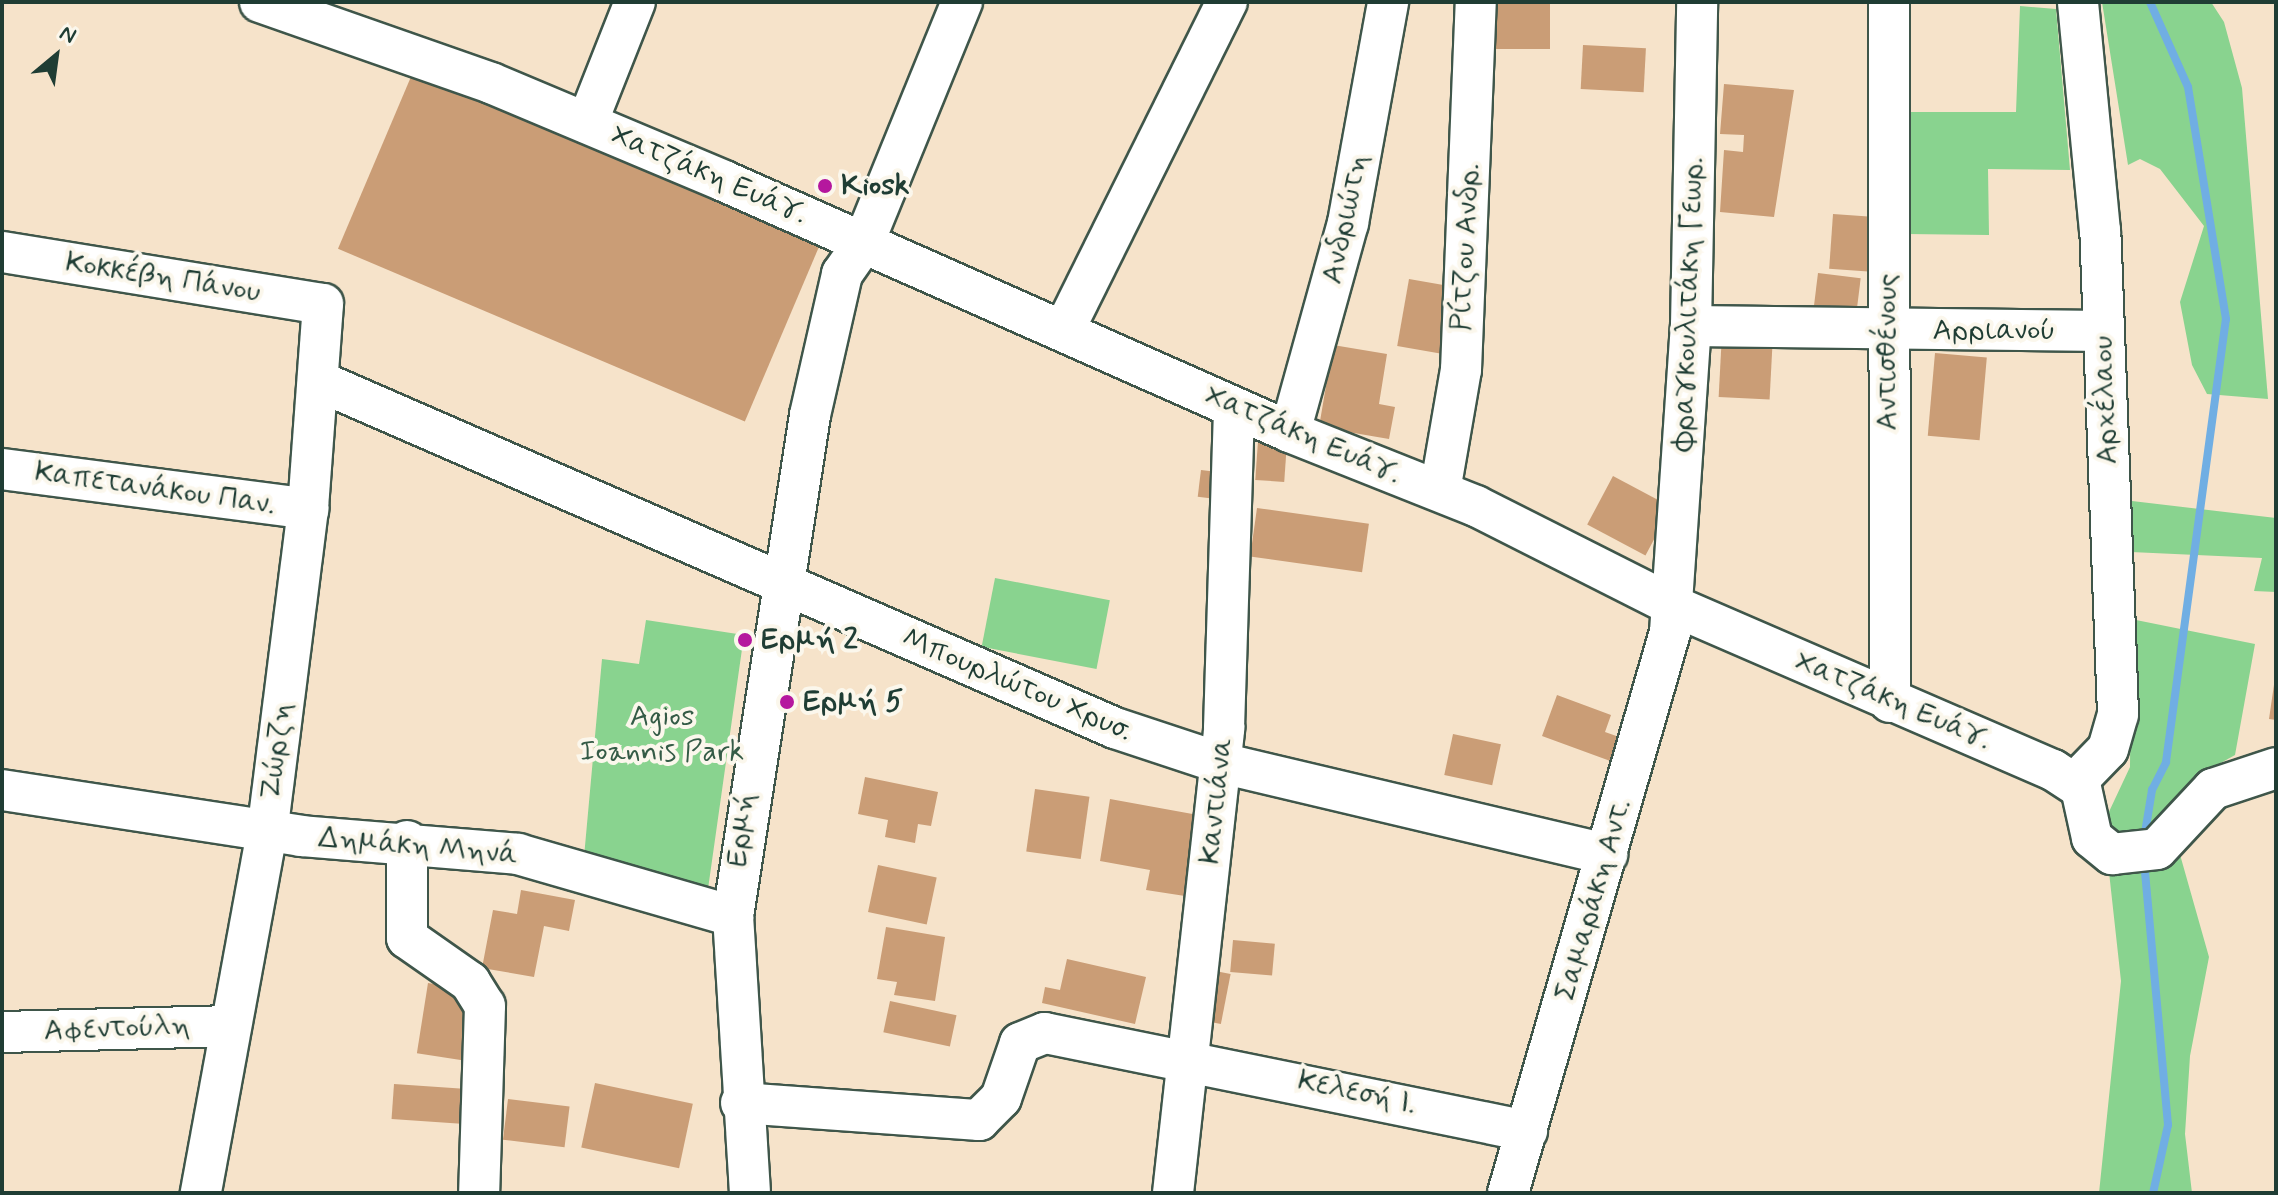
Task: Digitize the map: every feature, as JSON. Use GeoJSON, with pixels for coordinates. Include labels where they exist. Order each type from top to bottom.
{"type":"FeatureCollection","features":[{"type":"Feature","properties":{"kind":"street"},"geometry":{"type":"LineString","coordinates":[[587,123],[635,2]]}},
{"type":"Feature","properties":{"kind":"street","name":"Ερμή"},"geometry":{"type":"LineString","coordinates":[[750,1193],[741,1103],[733,916],[780,583],[842,274],[864,242],[962,2]]}},
{"type":"Feature","properties":{"kind":"street"},"geometry":{"type":"LineString","coordinates":[[1191,70],[1179,59],[1194,2]]}},
{"type":"Feature","properties":{"kind":"street"},"geometry":{"type":"LineString","coordinates":[[1064,330],[1227,2]]}},
{"type":"Feature","properties":{"kind":"street","name":"Ανδριώτη"},"geometry":{"type":"LineString","coordinates":[[1290,432],[1348,223],[1388,2]]}},
{"type":"Feature","properties":{"kind":"street","name":"Ρίτζου Ανδρ."},"geometry":{"type":"LineString","coordinates":[[1440,491],[1459,396],[1476,2]]}},
{"type":"Feature","properties":{"kind":"street","name":"Φραγκουλιτάκη Γεωρ."},"geometry":{"type":"LineString","coordinates":[[1674,606],[1691,326],[1697,2]]}},
{"type":"Feature","properties":{"kind":"street","name":"Αντισθένους"},"geometry":{"type":"LineString","coordinates":[[1889,2],[1890,702]]}},
{"type":"Feature","properties":{"kind":"street","name":"Αρχέλαου"},"geometry":{"type":"LineString","coordinates":[[2075,783],[2108,749],[2118,714],[2104,331],[2078,2]]}},
{"type":"Feature","properties":{"kind":"street","name":"Χατζάκη Ευάγ."},"geometry":{"type":"LineString","coordinates":[[279,5],[587,123],[1064,330],[1234,408],[1440,491],[1674,606],[2075,783]]}},
{"type":"Feature","properties":{"kind":"street","name":"Κοκκέβη Πάνου"},"geometry":{"type":"LineString","coordinates":[[2,252],[323,304]]}},
{"type":"Feature","properties":{"kind":"street","name":"Ζώρζη"},"geometry":{"type":"LineString","coordinates":[[201,1193],[267,832],[308,509],[321,382],[323,304]]}},
{"type":"Feature","properties":{"kind":"street","name":"Αρριανού"},"geometry":{"type":"LineString","coordinates":[[1691,326],[1888,331],[2104,331]]}},
{"type":"Feature","properties":{"kind":"street","name":"Μπουρλώτου Χρυσ."},"geometry":{"type":"LineString","coordinates":[[321,382],[1077,713],[1221,763],[1607,854]]}},
{"type":"Feature","properties":{"kind":"street","name":"Καντιάνα"},"geometry":{"type":"LineString","coordinates":[[1173,1193],[1221,763],[1234,408]]}},
{"type":"Feature","properties":{"kind":"street","name":"Καπετανάκου Παν."},"geometry":{"type":"LineString","coordinates":[[2,469],[308,509]]}},
{"type":"Feature","properties":{"kind":"street","name":"Σαμαράκη Αντ."},"geometry":{"type":"LineString","coordinates":[[1508,1193],[1607,854],[1674,606]]}},
{"type":"Feature","properties":{"kind":"street"},"geometry":{"type":"LineString","coordinates":[[2075,783],[2095,843],[2136,855],[2168,841],[2213,789],[2276,768]]}},
{"type":"Feature","properties":{"kind":"street","name":"Δημάκη Μηνά"},"geometry":{"type":"LineString","coordinates":[[2,790],[267,832],[407,841],[518,854],[733,916]]}},
{"type":"Feature","properties":{"kind":"street"},"geometry":{"type":"LineString","coordinates":[[407,841],[407,938],[470,982],[485,1006],[479,1193]]}},
{"type":"Feature","properties":{"kind":"street","name":"Αφεντούλη"},"geometry":{"type":"LineString","coordinates":[[2,1032],[231,1026]]}},
{"type":"Feature","properties":{"kind":"street","name":"Κελεσή Ι."},"geometry":{"type":"LineString","coordinates":[[741,1103],[974,1121],[996,1108],[1020,1043],[1035,1033],[1186,1058],[1527,1131]]}},
{"type":"Feature","properties":{"kind":"green space"},"geometry":{"type":"Polygon","coordinates":[[[2102,2],[2211,2],[2224,22],[2242,88],[2268,399],[2207,394],[2192,365],[2180,302],[2204,226],[2160,169],[2140,159],[2128,165],[2102,2]]]}},
{"type":"Feature","properties":{"kind":"green space"},"geometry":{"type":"Polygon","coordinates":[[[2020,6],[2056,9],[2070,170],[1988,169],[1989,235],[1907,234],[1905,112],[2016,112],[2020,6]]]}},
{"type":"Feature","properties":{"kind":"green space"},"geometry":{"type":"Polygon","coordinates":[[[2132,501],[2276,518],[2276,592],[2254,591],[2262,558],[2131,552],[2132,501]]]}},
{"type":"Feature","properties":{"kind":"green space"},"geometry":{"type":"Polygon","coordinates":[[[995,578],[1110,600],[1096,669],[982,647],[995,578]]]}},
{"type":"Feature","properties":{"kind":"green space"},"geometry":{"type":"Polygon","coordinates":[[[2131,619],[2255,644],[2235,755],[2192,779],[2160,833],[2105,841],[2107,816],[2130,767],[2131,619]]]}},
{"type":"Feature","properties":{"kind":"green space","name":"Agios Ioannis Park"},"geometry":{"type":"Polygon","coordinates":[[[646,620],[744,635],[707,896],[584,857],[602,659],[639,664],[646,620]]]}},
{"type":"Feature","properties":{"kind":"green space"},"geometry":{"type":"Polygon","coordinates":[[[2177,844],[2209,957],[2190,1056],[2185,1134],[2192,1193],[2099,1193],[2121,981],[2109,872],[2146,868],[2177,844]]]}},
{"type":"Feature","properties":{"kind":"building"},"geometry":{"type":"Polygon","coordinates":[[[1494,2],[1550,2],[1550,49],[1494,49],[1494,2]]]}},
{"type":"Feature","properties":{"kind":"building"},"geometry":{"type":"Polygon","coordinates":[[[1583,45],[1646,48],[1644,92],[1581,89],[1583,45]]]}},
{"type":"Feature","properties":{"kind":"building"},"geometry":{"type":"Polygon","coordinates":[[[413,72],[820,245],[745,421],[338,249],[413,72]]]}},
{"type":"Feature","properties":{"kind":"building"},"geometry":{"type":"Polygon","coordinates":[[[1724,84],[1794,90],[1774,217],[1720,212],[1724,150],[1743,152],[1744,135],[1720,134],[1724,84]]]}},
{"type":"Feature","properties":{"kind":"building"},"geometry":{"type":"Polygon","coordinates":[[[1833,214],[1872,217],[1868,272],[1829,269],[1833,214]]]}},
{"type":"Feature","properties":{"kind":"building"},"geometry":{"type":"Polygon","coordinates":[[[1818,273],[1861,278],[1857,312],[1814,307],[1818,273]]]}},
{"type":"Feature","properties":{"kind":"building"},"geometry":{"type":"Polygon","coordinates":[[[1409,279],[1456,287],[1444,354],[1397,346],[1409,279]]]}},
{"type":"Feature","properties":{"kind":"building"},"geometry":{"type":"Polygon","coordinates":[[[1722,333],[1773,336],[1770,400],[1719,397],[1722,333]]]}},
{"type":"Feature","properties":{"kind":"building"},"geometry":{"type":"Polygon","coordinates":[[[1333,345],[1387,354],[1379,404],[1395,407],[1389,439],[1319,427],[1333,345]]]}},
{"type":"Feature","properties":{"kind":"building"},"geometry":{"type":"Polygon","coordinates":[[[1935,353],[1987,358],[1980,440],[1928,436],[1935,353]]]}},
{"type":"Feature","properties":{"kind":"building"},"geometry":{"type":"Polygon","coordinates":[[[1258,441],[1287,443],[1284,482],[1255,480],[1258,441]]]}},
{"type":"Feature","properties":{"kind":"building"},"geometry":{"type":"Polygon","coordinates":[[[1201,470],[1232,474],[1228,501],[1198,497],[1201,470]]]}},
{"type":"Feature","properties":{"kind":"building"},"geometry":{"type":"Polygon","coordinates":[[[1613,476],[1671,507],[1645,556],[1587,525],[1613,476]]]}},
{"type":"Feature","properties":{"kind":"building"},"geometry":{"type":"Polygon","coordinates":[[[1257,508],[1369,524],[1362,572],[1250,557],[1257,508]]]}},
{"type":"Feature","properties":{"kind":"building"},"geometry":{"type":"Polygon","coordinates":[[[2276,671],[2276,720],[2269,719],[2276,671]]]}},
{"type":"Feature","properties":{"kind":"building"},"geometry":{"type":"Polygon","coordinates":[[[1557,695],[1611,715],[1605,732],[1622,738],[1613,762],[1542,736],[1557,695]]]}},
{"type":"Feature","properties":{"kind":"building"},"geometry":{"type":"Polygon","coordinates":[[[1453,734],[1501,744],[1492,785],[1444,775],[1453,734]]]}},
{"type":"Feature","properties":{"kind":"building"},"geometry":{"type":"Polygon","coordinates":[[[865,777],[938,792],[931,826],[918,824],[915,843],[885,837],[888,820],[858,814],[865,777]]]}},
{"type":"Feature","properties":{"kind":"building"},"geometry":{"type":"Polygon","coordinates":[[[1035,789],[1089,797],[1081,859],[1026,851],[1035,789]]]}},
{"type":"Feature","properties":{"kind":"building"},"geometry":{"type":"Polygon","coordinates":[[[1110,799],[1198,815],[1185,896],[1146,890],[1150,870],[1100,861],[1110,799]]]}},
{"type":"Feature","properties":{"kind":"building"},"geometry":{"type":"Polygon","coordinates":[[[878,865],[937,877],[927,924],[868,912],[878,865]]]}},
{"type":"Feature","properties":{"kind":"building"},"geometry":{"type":"Polygon","coordinates":[[[521,890],[575,900],[569,931],[544,926],[534,977],[482,968],[493,910],[517,914],[521,890]]]}},
{"type":"Feature","properties":{"kind":"building"},"geometry":{"type":"Polygon","coordinates":[[[886,927],[945,937],[935,1001],[894,995],[897,982],[877,979],[886,927]]]}},
{"type":"Feature","properties":{"kind":"building"},"geometry":{"type":"Polygon","coordinates":[[[1233,940],[1275,944],[1272,976],[1230,972],[1233,940]]]}},
{"type":"Feature","properties":{"kind":"building"},"geometry":{"type":"Polygon","coordinates":[[[1067,959],[1146,977],[1135,1024],[1042,1003],[1045,987],[1060,990],[1067,959]]]}},
{"type":"Feature","properties":{"kind":"building"},"geometry":{"type":"Polygon","coordinates":[[[1210,970],[1231,974],[1221,1024],[1200,1020],[1210,970]]]}},
{"type":"Feature","properties":{"kind":"building"},"geometry":{"type":"Polygon","coordinates":[[[428,983],[473,990],[462,1060],[417,1053],[428,983]]]}},
{"type":"Feature","properties":{"kind":"building"},"geometry":{"type":"Polygon","coordinates":[[[890,1001],[957,1015],[950,1046],[883,1032],[890,1001]]]}},
{"type":"Feature","properties":{"kind":"building"},"geometry":{"type":"Polygon","coordinates":[[[595,1083],[693,1104],[679,1168],[581,1148],[595,1083]]]}},
{"type":"Feature","properties":{"kind":"building"},"geometry":{"type":"Polygon","coordinates":[[[394,1084],[471,1089],[468,1124],[392,1119],[394,1084]]]}},
{"type":"Feature","properties":{"kind":"building"},"geometry":{"type":"Polygon","coordinates":[[[508,1099],[570,1107],[565,1147],[503,1140],[508,1099]]]}},
{"type":"Feature","properties":{"kind":"waterway"},"geometry":{"type":"LineString","coordinates":[[2144,839],[2152,790],[2166,762],[2226,319],[2188,87],[2150,2]]}},
{"type":"Feature","properties":{"kind":"waterway"},"geometry":{"type":"LineString","coordinates":[[2144,861],[2168,1125],[2153,1193]]}},
{"type":"Feature","properties":{"kind":"place","name":"Kiosk"},"geometry":{"type":"Point","coordinates":[825,186]}},
{"type":"Feature","properties":{"kind":"place","name":"Ερμή 2"},"geometry":{"type":"Point","coordinates":[745,640]}},
{"type":"Feature","properties":{"kind":"place","name":"Ερμή 5"},"geometry":{"type":"Point","coordinates":[787,702]}}]}
